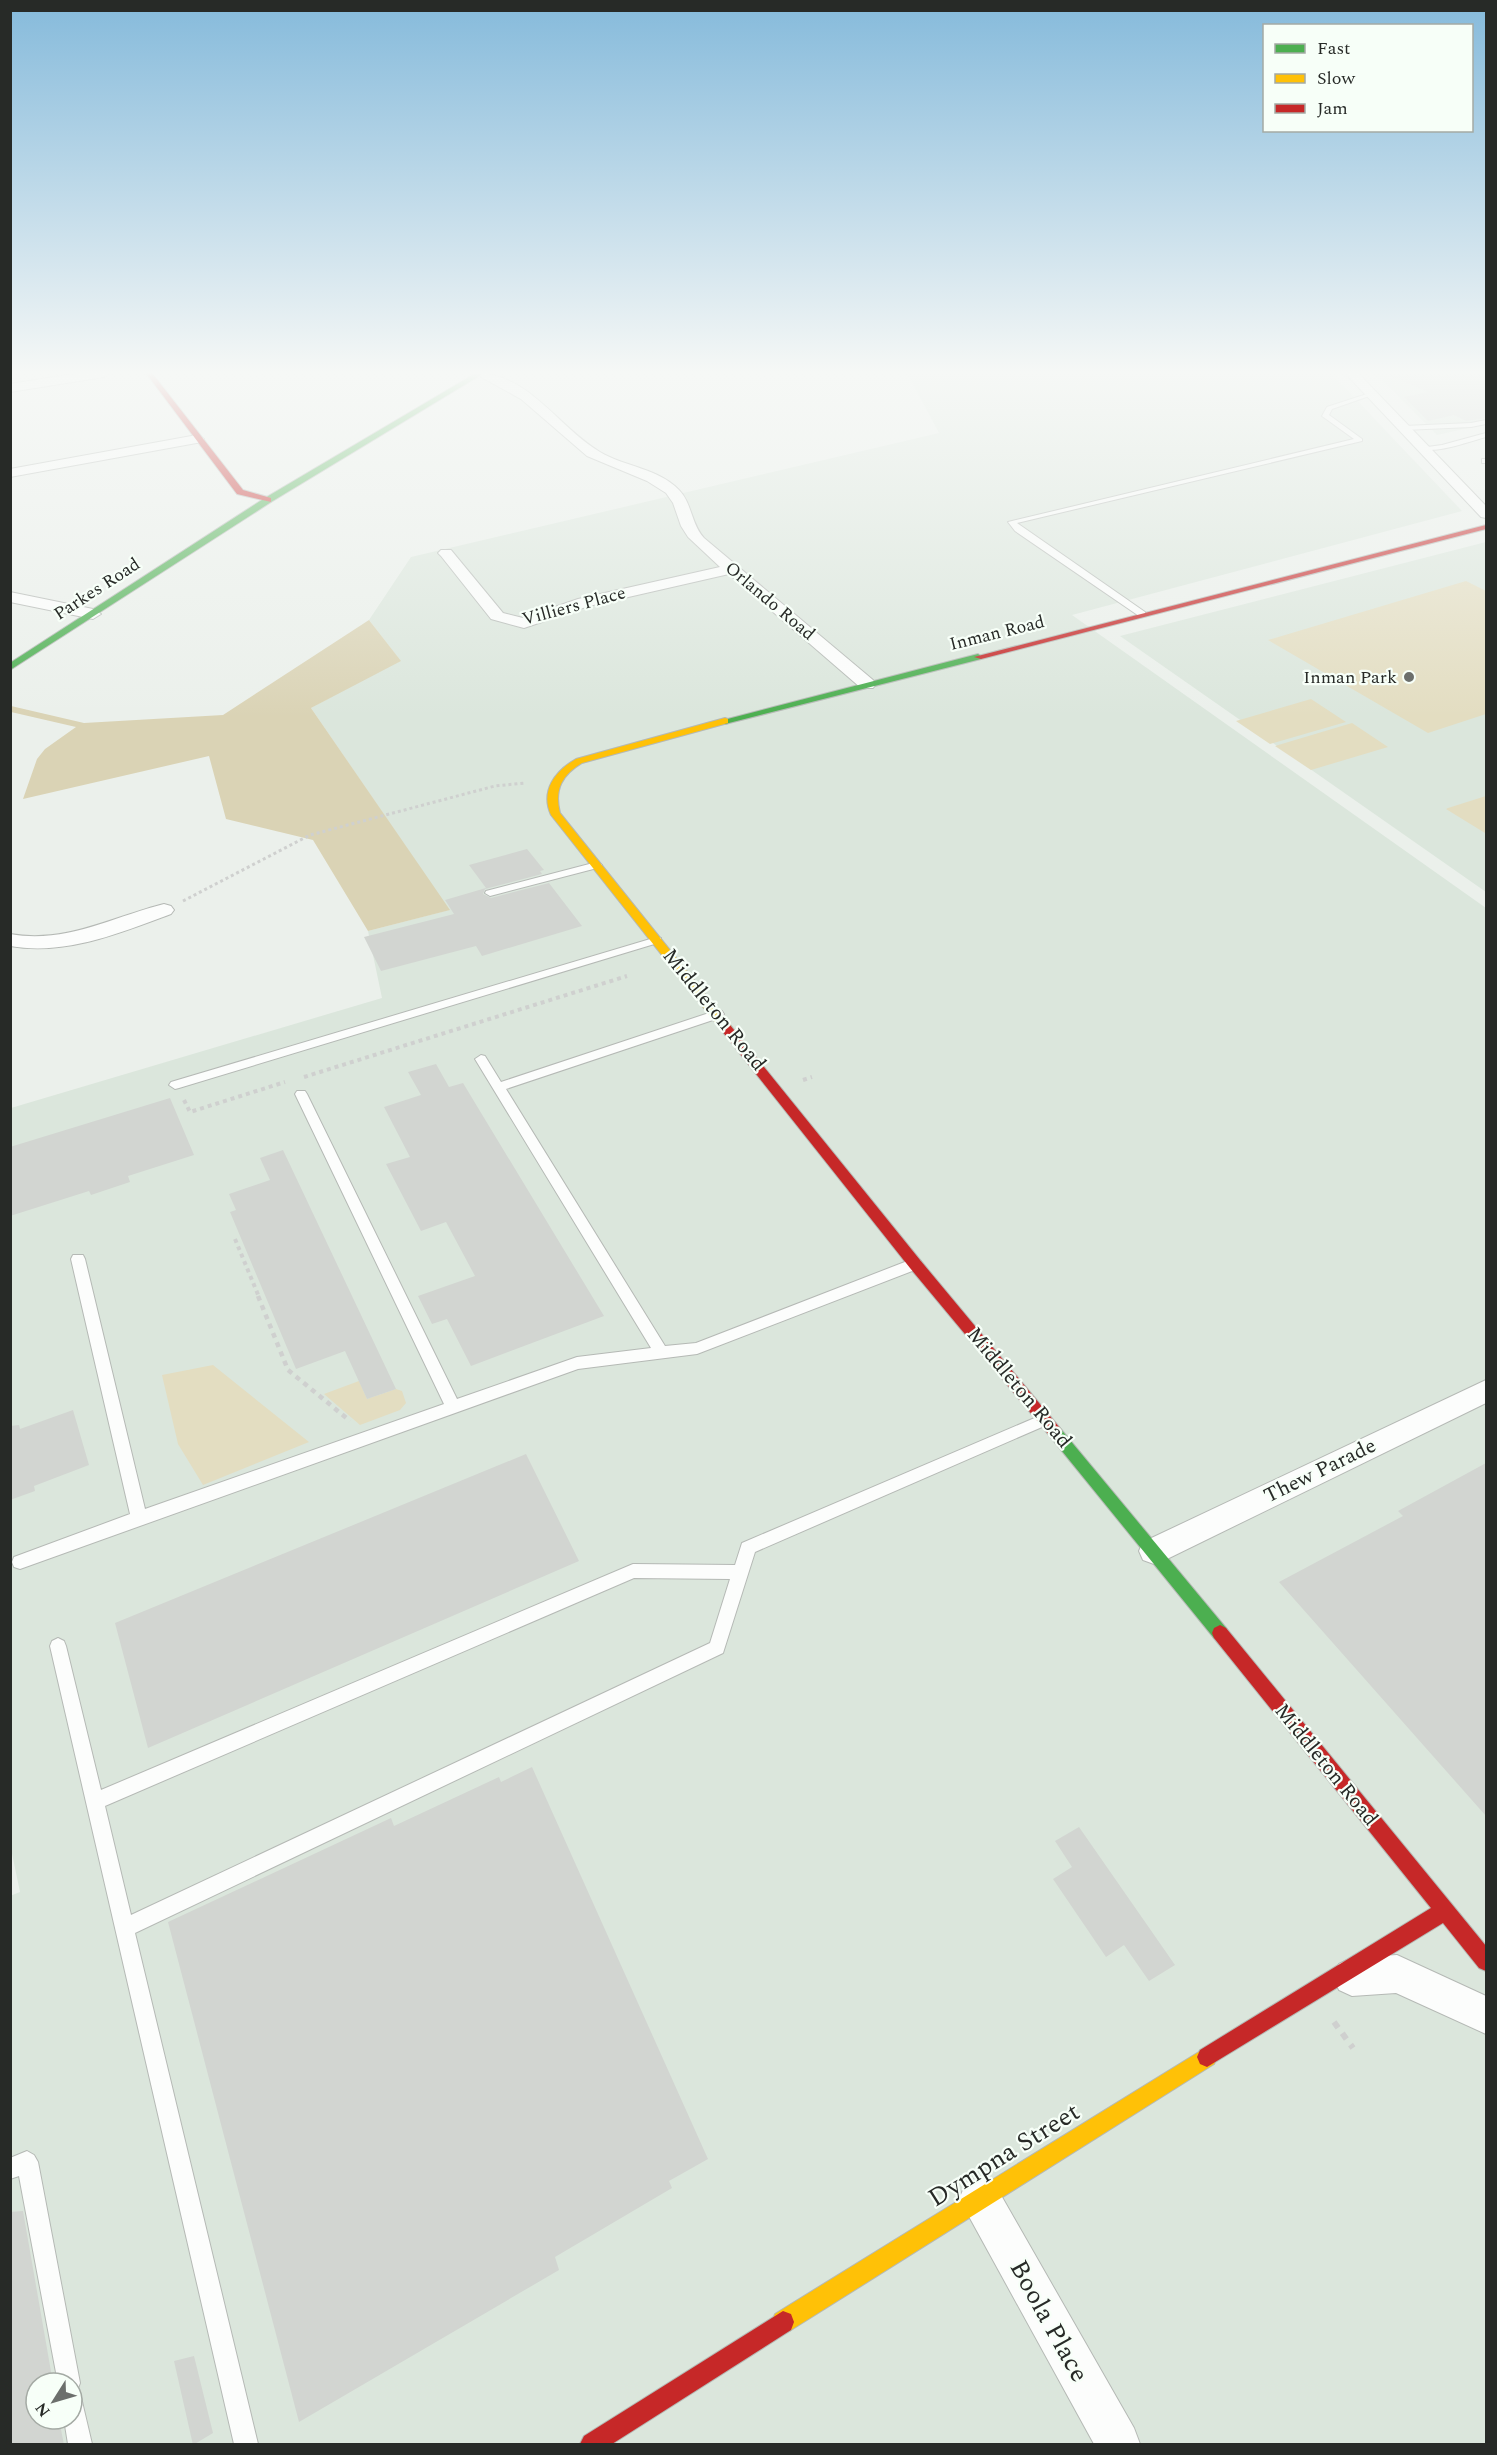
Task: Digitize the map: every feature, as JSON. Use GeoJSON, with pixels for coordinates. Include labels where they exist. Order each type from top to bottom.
{"type":"FeatureCollection","features":[{"type":"Feature","properties":{"kind":"street"},"geometry":{"type":"LineString","coordinates":[[236,488],[240,492],[268,500]]}},
{"type":"Feature","properties":{"kind":"street","name":"Parkes Road"},"geometry":{"type":"LineString","coordinates":[[10,667],[289,488]]}},
{"type":"Feature","properties":{"kind":"street","name":"Orlando Road"},"geometry":{"type":"LineString","coordinates":[[668,488],[685,510],[688,527],[731,569],[867,684]]}},
{"type":"Feature","properties":{"kind":"street"},"geometry":{"type":"LineString","coordinates":[[1461,488],[1486,514]]}},
{"type":"Feature","properties":{"kind":"street","name":"Inman Road"},"geometry":{"type":"LineString","coordinates":[[555,813],[551,794],[556,780],[566,769],[582,760],[623,747],[1486,527]]}},
{"type":"Feature","properties":{"kind":"street","name":"Villiers Place"},"geometry":{"type":"LineString","coordinates":[[446,554],[496,616],[524,622],[584,602],[731,569]]}},
{"type":"Feature","properties":{"kind":"street"},"geometry":{"type":"LineString","coordinates":[[10,597],[93,614]]}},
{"type":"Feature","properties":{"kind":"street","name":"Middleton Road"},"geometry":{"type":"LineString","coordinates":[[555,813],[718,1014],[915,1264],[1046,1419],[1486,1961]]}},
{"type":"Feature","properties":{"kind":"street"},"geometry":{"type":"LineString","coordinates":[[10,940],[18,942],[64,939],[92,934],[164,910]]}},
{"type":"Feature","properties":{"kind":"street","name":"Thew Parade"},"geometry":{"type":"LineString","coordinates":[[1154,1551],[1486,1391]]}},
{"type":"Feature","properties":{"kind":"street","name":"Dympna Street"},"geometry":{"type":"LineString","coordinates":[[592,2445],[980,2197],[1445,1911]]}},
{"type":"Feature","properties":{"kind":"street"},"geometry":{"type":"LineString","coordinates":[[1336,1978],[1397,1974],[1486,2015]]}},
{"type":"Feature","properties":{"kind":"street","name":"Boola Place"},"geometry":{"type":"LineString","coordinates":[[980,2197],[1118,2445]]}},
{"type":"Feature","properties":{"kind":"lane"},"geometry":{"type":"LineString","coordinates":[[1142,614],[1018,529],[1012,522],[1158,488]]}},
{"type":"Feature","properties":{"kind":"lane"},"geometry":{"type":"LineString","coordinates":[[490,893],[597,865]]}},
{"type":"Feature","properties":{"kind":"lane"},"geometry":{"type":"LineString","coordinates":[[178,1089],[657,940]]}},
{"type":"Feature","properties":{"kind":"lane"},"geometry":{"type":"LineString","coordinates":[[498,1087],[718,1014]]}},
{"type":"Feature","properties":{"kind":"lane"},"geometry":{"type":"LineString","coordinates":[[481,1059],[661,1352]]}},
{"type":"Feature","properties":{"kind":"lane"},"geometry":{"type":"LineString","coordinates":[[301,1094],[453,1407]]}},
{"type":"Feature","properties":{"kind":"lane"},"geometry":{"type":"LineString","coordinates":[[78,1260],[139,1518]]}},
{"type":"Feature","properties":{"kind":"lane"},"geometry":{"type":"LineString","coordinates":[[20,1562],[577,1363],[697,1348],[915,1264]]}},
{"type":"Feature","properties":{"kind":"lane"},"geometry":{"type":"LineString","coordinates":[[124,1928],[717,1648],[748,1548],[1046,1419]]}},
{"type":"Feature","properties":{"kind":"lane"},"geometry":{"type":"LineString","coordinates":[[96,1801],[633,1571],[740,1572]]}},
{"type":"Feature","properties":{"kind":"lane"},"geometry":{"type":"LineString","coordinates":[[58,1646],[246,2445]]}},
{"type":"Feature","properties":{"kind":"lane"},"geometry":{"type":"LineString","coordinates":[[10,2169],[27,2162],[67,2371]]}},
{"type":"Feature","properties":{"kind":"path"},"geometry":{"type":"LineString","coordinates":[[164,910],[310,836],[495,786],[526,783]]}},
{"type":"Feature","properties":{"kind":"path"},"geometry":{"type":"LineString","coordinates":[[302,1077],[627,976]]}},
{"type":"Feature","properties":{"kind":"path"},"geometry":{"type":"LineString","coordinates":[[178,1089],[190,1112],[291,1081]]}},
{"type":"Feature","properties":{"kind":"path"},"geometry":{"type":"LineString","coordinates":[[235,1239],[288,1370],[351,1422]]}},
{"type":"Feature","properties":{"kind":"shaded area"},"geometry":{"type":"Polygon","coordinates":[[[707,488],[1440,488],[1462,511],[1072,615],[1486,908],[1486,2444],[11,2444],[10,1896],[20,1892],[10,1844],[11,1108],[382,998],[368,931],[449,910],[311,708],[399,659],[369,620],[411,557],[707,488]]]}},
{"type":"Feature","properties":{"kind":"shaded area"},"geometry":{"type":"Polygon","coordinates":[[[1486,542],[1486,892],[1120,636],[1486,542]]]}},
{"type":"Feature","properties":{"kind":"shaded area","name":"Inman Park"},"geometry":{"type":"Polygon","coordinates":[[[1466,581],[1486,591],[1486,714],[1428,733],[1268,640],[1466,581]]]}},
{"type":"Feature","properties":{"kind":"shaded area"},"geometry":{"type":"Polygon","coordinates":[[[369,620],[401,661],[311,708],[450,910],[368,931],[313,840],[226,819],[209,756],[23,799],[37,759],[45,749],[76,727],[11,712],[11,706],[84,723],[223,715],[369,620]]]}},
{"type":"Feature","properties":{"kind":"shaded area"},"geometry":{"type":"Polygon","coordinates":[[[1311,699],[1346,722],[1270,744],[1236,721],[1311,699]]]}},
{"type":"Feature","properties":{"kind":"shaded area"},"geometry":{"type":"Polygon","coordinates":[[[1352,723],[1388,747],[1311,770],[1275,746],[1352,723]]]}},
{"type":"Feature","properties":{"kind":"shaded area"},"geometry":{"type":"Polygon","coordinates":[[[1486,796],[1485,833],[1446,809],[1448,808],[1486,796]]]}},
{"type":"Feature","properties":{"kind":"shaded area"},"geometry":{"type":"Polygon","coordinates":[[[213,1365],[309,1442],[203,1485],[178,1444],[162,1375],[213,1365]]]}},
{"type":"Feature","properties":{"kind":"shaded area"},"geometry":{"type":"Polygon","coordinates":[[[359,1381],[367,1399],[396,1389],[402,1391],[406,1403],[400,1410],[360,1425],[324,1394],[359,1381]]]}},
{"type":"Feature","properties":{"kind":"building"},"geometry":{"type":"Polygon","coordinates":[[[527,849],[544,870],[540,871],[542,874],[485,889],[483,894],[491,898],[549,883],[582,926],[482,956],[476,946],[381,971],[364,937],[454,914],[445,900],[486,888],[469,865],[527,849]]]}},
{"type":"Feature","properties":{"kind":"building"},"geometry":{"type":"Polygon","coordinates":[[[436,1064],[449,1087],[463,1083],[604,1316],[471,1366],[447,1319],[432,1324],[418,1296],[475,1276],[446,1222],[421,1231],[386,1164],[410,1157],[384,1107],[421,1095],[408,1072],[436,1064]]]}},
{"type":"Feature","properties":{"kind":"building"},"geometry":{"type":"Polygon","coordinates":[[[170,1098],[194,1155],[128,1176],[130,1182],[91,1195],[89,1191],[10,1216],[10,1147],[170,1098]]]}},
{"type":"Feature","properties":{"kind":"building"},"geometry":{"type":"Polygon","coordinates":[[[283,1150],[396,1389],[367,1399],[345,1351],[296,1369],[230,1212],[236,1210],[229,1194],[270,1180],[260,1158],[283,1150]]]}},
{"type":"Feature","properties":{"kind":"building"},"geometry":{"type":"Polygon","coordinates":[[[73,1410],[89,1465],[34,1486],[35,1491],[10,1500],[10,1426],[19,1425],[20,1429],[73,1410]]]}},
{"type":"Feature","properties":{"kind":"building"},"geometry":{"type":"Polygon","coordinates":[[[526,1454],[579,1561],[148,1748],[115,1623],[526,1454]]]}},
{"type":"Feature","properties":{"kind":"building"},"geometry":{"type":"Polygon","coordinates":[[[1486,1463],[1486,1816],[1279,1582],[1403,1516],[1398,1511],[1486,1463]]]}},
{"type":"Feature","properties":{"kind":"building"},"geometry":{"type":"Polygon","coordinates":[[[532,1767],[708,2159],[669,2181],[672,2188],[555,2257],[559,2270],[299,2422],[168,1922],[391,1818],[394,1826],[499,1777],[501,1782],[532,1767]]]}},
{"type":"Feature","properties":{"kind":"building"},"geometry":{"type":"Polygon","coordinates":[[[1079,1827],[1175,1965],[1149,1981],[1124,1945],[1106,1957],[1053,1879],[1072,1867],[1055,1841],[1079,1827]]]}},
{"type":"Feature","properties":{"kind":"building"},"geometry":{"type":"Polygon","coordinates":[[[23,2211],[51,2371],[24,2371],[24,2431],[61,2431],[64,2445],[10,2445],[10,2212],[23,2211]]]}},
{"type":"Feature","properties":{"kind":"building"},"geometry":{"type":"Polygon","coordinates":[[[194,2356],[213,2433],[193,2445],[174,2361],[194,2356]]]}},
{"type":"Feature","properties":{"kind":"traffic: fast"},"geometry":{"type":"LineString","coordinates":[[10,667],[289,488]]}},
{"type":"Feature","properties":{"kind":"traffic: fast"},"geometry":{"type":"LineString","coordinates":[[725,721],[978,657]]}},
{"type":"Feature","properties":{"kind":"traffic: fast"},"geometry":{"type":"LineString","coordinates":[[1054,1431],[1220,1633]]}},
{"type":"Feature","properties":{"kind":"traffic: slow"},"geometry":{"type":"LineString","coordinates":[[725,721],[579,761],[560,776],[552,796],[555,813],[726,1028]]}},
{"type":"Feature","properties":{"kind":"traffic: slow"},"geometry":{"type":"LineString","coordinates":[[783,2322],[1207,2057]]}},
{"type":"Feature","properties":{"kind":"traffic: jam"},"geometry":{"type":"LineString","coordinates":[[237,488],[240,492],[268,500]]}},
{"type":"Feature","properties":{"kind":"traffic: jam"},"geometry":{"type":"LineString","coordinates":[[978,657],[1486,527]]}},
{"type":"Feature","properties":{"kind":"traffic: jam"},"geometry":{"type":"LineString","coordinates":[[726,1028],[915,1264],[1054,1431]]}},
{"type":"Feature","properties":{"kind":"traffic: jam"},"geometry":{"type":"LineString","coordinates":[[1220,1633],[1486,1961]]}},
{"type":"Feature","properties":{"kind":"traffic: jam"},"geometry":{"type":"LineString","coordinates":[[1207,2057],[1445,1911]]}},
{"type":"Feature","properties":{"kind":"traffic: jam"},"geometry":{"type":"LineString","coordinates":[[592,2444],[783,2322]]}},
{"type":"Feature","properties":{"kind":"place","name":"Inman Park"},"geometry":{"type":"Point","coordinates":[1409,677]}}]}
